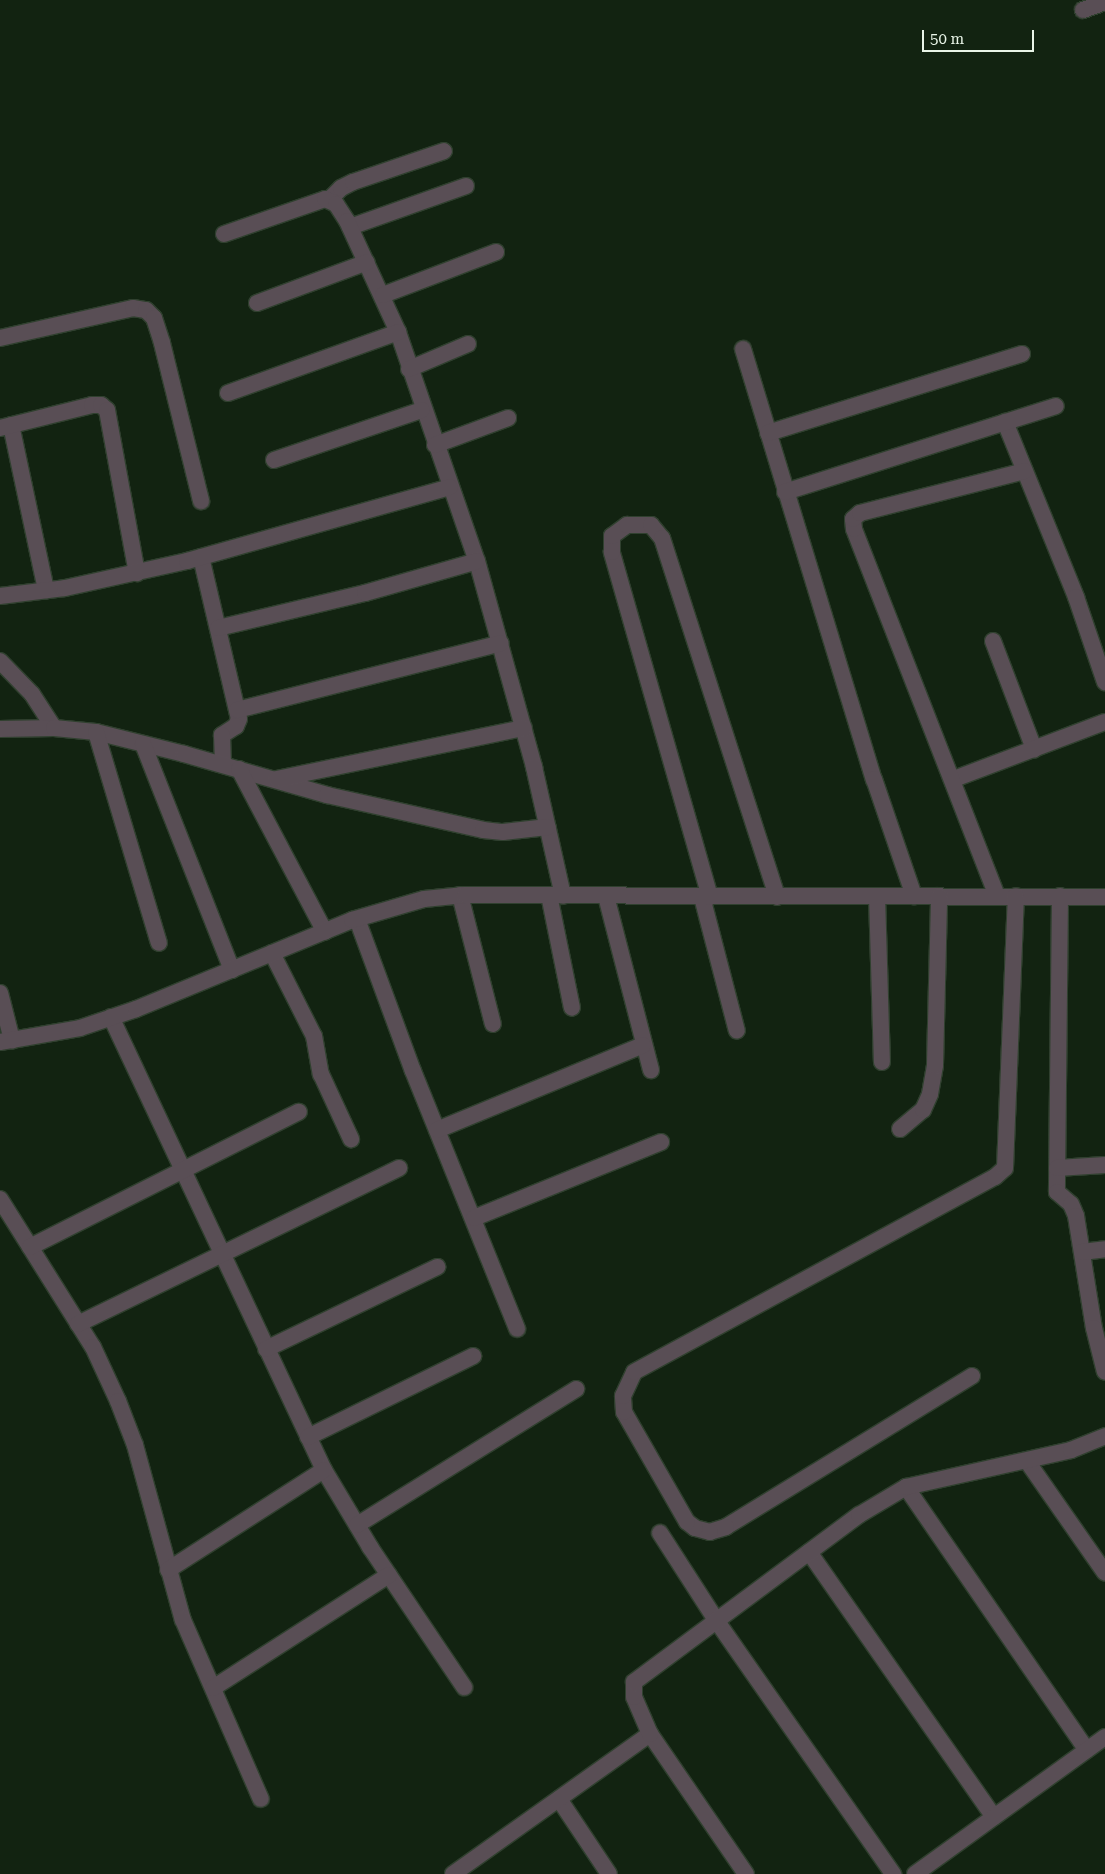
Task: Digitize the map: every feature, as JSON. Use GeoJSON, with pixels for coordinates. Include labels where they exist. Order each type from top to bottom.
{"type":"FeatureCollection","features":[{"type":"Feature","properties":{"kind":"street"},"geometry":{"type":"LineString","coordinates":[[1083,10],[1105,2]]}},
{"type":"Feature","properties":{"kind":"street"},"geometry":{"type":"LineString","coordinates":[[329,200],[341,188],[353,182],[444,151]]}},
{"type":"Feature","properties":{"kind":"street"},"geometry":{"type":"LineString","coordinates":[[350,227],[466,186]]}},
{"type":"Feature","properties":{"kind":"street"},"geometry":{"type":"LineString","coordinates":[[224,234],[320,200],[329,200],[336,204],[350,227],[383,295],[398,332],[422,410],[476,561],[524,728],[548,827],[572,1008]]}},
{"type":"Feature","properties":{"kind":"street"},"geometry":{"type":"LineString","coordinates":[[383,295],[496,252]]}},
{"type":"Feature","properties":{"kind":"street"},"geometry":{"type":"LineString","coordinates":[[256,303],[367,262]]}},
{"type":"Feature","properties":{"kind":"street"},"geometry":{"type":"LineString","coordinates":[[0,338],[133,308],[146,310],[154,318],[162,343],[201,500]]}},
{"type":"Feature","properties":{"kind":"street"},"geometry":{"type":"LineString","coordinates":[[228,393],[398,332]]}},
{"type":"Feature","properties":{"kind":"street"},"geometry":{"type":"LineString","coordinates":[[409,369],[468,344]]}},
{"type":"Feature","properties":{"kind":"street"},"geometry":{"type":"LineString","coordinates":[[744,349],[785,492],[874,779],[914,896]]}},
{"type":"Feature","properties":{"kind":"street"},"geometry":{"type":"LineString","coordinates":[[768,433],[1022,354]]}},
{"type":"Feature","properties":{"kind":"street"},"geometry":{"type":"LineString","coordinates":[[46,590],[6,426],[92,405],[101,405],[107,410],[137,573]]}},
{"type":"Feature","properties":{"kind":"street"},"geometry":{"type":"LineString","coordinates":[[785,492],[1056,406]]}},
{"type":"Feature","properties":{"kind":"street"},"geometry":{"type":"LineString","coordinates":[[274,460],[422,410]]}},
{"type":"Feature","properties":{"kind":"street"},"geometry":{"type":"LineString","coordinates":[[435,445],[508,418]]}},
{"type":"Feature","properties":{"kind":"street"},"geometry":{"type":"LineString","coordinates":[[1006,422],[1076,597],[1105,682]]}},
{"type":"Feature","properties":{"kind":"street"},"geometry":{"type":"LineString","coordinates":[[997,896],[954,780],[854,529],[853,519],[860,513],[1025,471]]}},
{"type":"Feature","properties":{"kind":"street"},"geometry":{"type":"LineString","coordinates":[[0,596],[46,590],[137,573],[201,557],[450,487]]}},
{"type":"Feature","properties":{"kind":"street"},"geometry":{"type":"LineString","coordinates":[[737,1031],[706,897],[612,552],[612,536],[627,526],[651,525],[662,538],[777,897]]}},
{"type":"Feature","properties":{"kind":"street"},"geometry":{"type":"LineString","coordinates":[[201,557],[237,710],[236,726],[222,735],[231,767],[325,932]]}},
{"type":"Feature","properties":{"kind":"street"},"geometry":{"type":"LineString","coordinates":[[218,628],[365,592],[476,561]]}},
{"type":"Feature","properties":{"kind":"street"},"geometry":{"type":"LineString","coordinates":[[993,641],[1034,749]]}},
{"type":"Feature","properties":{"kind":"street"},"geometry":{"type":"LineString","coordinates":[[237,710],[501,643]]}},
{"type":"Feature","properties":{"kind":"street"},"geometry":{"type":"LineString","coordinates":[[0,661],[32,694],[54,728]]}},
{"type":"Feature","properties":{"kind":"street"},"geometry":{"type":"LineString","coordinates":[[954,780],[1105,722]]}},
{"type":"Feature","properties":{"kind":"street"},"geometry":{"type":"LineString","coordinates":[[0,729],[54,728],[96,732],[231,767],[327,795],[483,830],[503,832],[548,827]]}},
{"type":"Feature","properties":{"kind":"street"},"geometry":{"type":"LineString","coordinates":[[274,780],[524,728]]}},
{"type":"Feature","properties":{"kind":"street"},"geometry":{"type":"LineString","coordinates":[[96,732],[159,943]]}},
{"type":"Feature","properties":{"kind":"street"},"geometry":{"type":"LineString","coordinates":[[144,744],[232,970]]}},
{"type":"Feature","properties":{"kind":"street"},"geometry":{"type":"LineString","coordinates":[[460,895],[493,1024]]}},
{"type":"Feature","properties":{"kind":"street"},"geometry":{"type":"LineString","coordinates":[[0,993],[6,1041],[80,1028],[232,970],[358,918],[424,899],[460,895],[706,897],[1105,896]]}},
{"type":"Feature","properties":{"kind":"street"},"geometry":{"type":"LineString","coordinates":[[606,896],[651,1070]]}},
{"type":"Feature","properties":{"kind":"street"},"geometry":{"type":"LineString","coordinates":[[877,896],[882,1062]]}},
{"type":"Feature","properties":{"kind":"street"},"geometry":{"type":"LineString","coordinates":[[900,1129],[923,1110],[930,1094],[935,1065],[939,896]]}},
{"type":"Feature","properties":{"kind":"street"},"geometry":{"type":"LineString","coordinates":[[972,1376],[726,1527],[710,1532],[695,1528],[687,1522],[624,1412],[623,1396],[634,1372],[995,1177],[1005,1168],[1016,896]]}},
{"type":"Feature","properties":{"kind":"street"},"geometry":{"type":"LineString","coordinates":[[1060,896],[1057,1192],[1071,1204],[1105,1372]]}},
{"type":"Feature","properties":{"kind":"street"},"geometry":{"type":"LineString","coordinates":[[358,918],[437,1130],[474,1218],[517,1329]]}},
{"type":"Feature","properties":{"kind":"street"},"geometry":{"type":"LineString","coordinates":[[272,954],[314,1036],[321,1074],[351,1139]]}},
{"type":"Feature","properties":{"kind":"street"},"geometry":{"type":"LineString","coordinates":[[111,1017],[324,1470],[389,1575],[464,1687]]}},
{"type":"Feature","properties":{"kind":"street"},"geometry":{"type":"LineString","coordinates":[[437,1130],[643,1045]]}},
{"type":"Feature","properties":{"kind":"street"},"geometry":{"type":"LineString","coordinates":[[30,1247],[182,1169],[299,1112]]}},
{"type":"Feature","properties":{"kind":"street"},"geometry":{"type":"LineString","coordinates":[[474,1218],[661,1142]]}},
{"type":"Feature","properties":{"kind":"street"},"geometry":{"type":"LineString","coordinates":[[1057,1168],[1105,1165]]}},
{"type":"Feature","properties":{"kind":"street"},"geometry":{"type":"LineString","coordinates":[[78,1324],[399,1168]]}},
{"type":"Feature","properties":{"kind":"street"},"geometry":{"type":"LineString","coordinates":[[0,1199],[104,1369],[135,1445],[183,1620],[262,1799]]}},
{"type":"Feature","properties":{"kind":"street"},"geometry":{"type":"LineString","coordinates":[[1082,1252],[1105,1249]]}},
{"type":"Feature","properties":{"kind":"street"},"geometry":{"type":"LineString","coordinates":[[266,1349],[437,1267]]}},
{"type":"Feature","properties":{"kind":"street"},"geometry":{"type":"LineString","coordinates":[[308,1437],[473,1356]]}},
{"type":"Feature","properties":{"kind":"street"},"geometry":{"type":"LineString","coordinates":[[357,1525],[576,1389]]}},
{"type":"Feature","properties":{"kind":"street"},"geometry":{"type":"LineString","coordinates":[[746,1874],[650,1734],[634,1698],[634,1682],[859,1515],[906,1487],[930,1479],[1027,1461],[1070,1450],[1105,1436]]}},
{"type":"Feature","properties":{"kind":"street"},"geometry":{"type":"LineString","coordinates":[[1027,1461],[1105,1573]]}},
{"type":"Feature","properties":{"kind":"street"},"geometry":{"type":"LineString","coordinates":[[168,1570],[324,1470]]}},
{"type":"Feature","properties":{"kind":"street"},"geometry":{"type":"LineString","coordinates":[[906,1487],[1087,1750]]}},
{"type":"Feature","properties":{"kind":"street"},"geometry":{"type":"LineString","coordinates":[[660,1533],[716,1620],[893,1874]]}},
{"type":"Feature","properties":{"kind":"street"},"geometry":{"type":"LineString","coordinates":[[809,1552],[994,1817]]}},
{"type":"Feature","properties":{"kind":"street"},"geometry":{"type":"LineString","coordinates":[[213,1688],[389,1575]]}},
{"type":"Feature","properties":{"kind":"street"},"geometry":{"type":"LineString","coordinates":[[460,1872],[650,1734]]}},
{"type":"Feature","properties":{"kind":"street"},"geometry":{"type":"LineString","coordinates":[[915,1874],[1105,1737]]}},
{"type":"Feature","properties":{"kind":"street"},"geometry":{"type":"LineString","coordinates":[[559,1800],[609,1874]]}}]}
